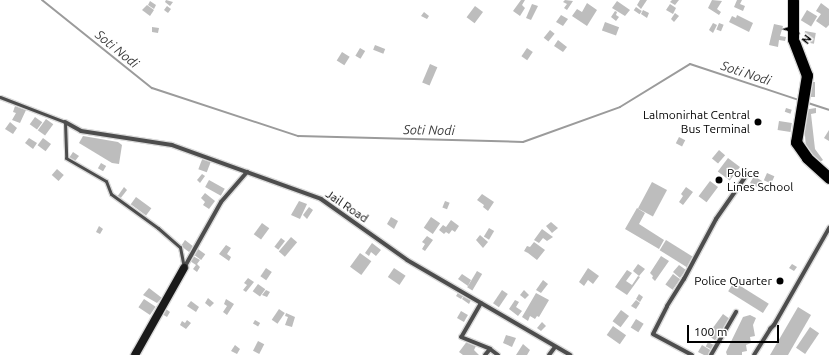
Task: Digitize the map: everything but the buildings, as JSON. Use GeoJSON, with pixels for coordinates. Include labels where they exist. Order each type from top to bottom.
{"type":"FeatureCollection","features":[{"type":"Feature","properties":{"kind":"highway"},"geometry":{"type":"LineString","coordinates":[[793,0],[793,39],[808,75],[800,112],[796,142],[807,158],[829,178]]}},
{"type":"Feature","properties":{"kind":"highway"},"geometry":{"type":"LineString","coordinates":[[807,158],[829,174]]}},
{"type":"Feature","properties":{"kind":"street","name":"Jail Road"},"geometry":{"type":"LineString","coordinates":[[66,122],[81,131],[172,145],[321,199],[408,260],[570,355]]}},
{"type":"Feature","properties":{"kind":"street"},"geometry":{"type":"LineString","coordinates":[[135,355],[221,202],[247,172]]}},
{"type":"Feature","properties":{"kind":"street"},"geometry":{"type":"LineString","coordinates":[[692,355],[653,334],[716,219],[748,173]]}},
{"type":"Feature","properties":{"kind":"street"},"geometry":{"type":"LineString","coordinates":[[754,355],[774,325],[829,228]]}},
{"type":"Feature","properties":{"kind":"street"},"geometry":{"type":"LineString","coordinates":[[481,303],[461,337],[490,349],[498,355]]}},
{"type":"Feature","properties":{"kind":"street"},"geometry":{"type":"LineString","coordinates":[[711,355],[736,312]]}},
{"type":"Feature","properties":{"kind":"street"},"geometry":{"type":"LineString","coordinates":[[549,355],[555,347]]}},
{"type":"Feature","properties":{"kind":"street"},"geometry":{"type":"LineString","coordinates":[[485,355],[490,349]]}},
{"type":"Feature","properties":{"kind":"lane"},"geometry":{"type":"LineString","coordinates":[[0,97],[66,122],[66,158],[106,181],[111,194],[180,246],[184,268]]}},
{"type":"Feature","properties":{"kind":"waterway","name":"Soti Nodi"},"geometry":{"type":"LineString","coordinates":[[42,0],[152,88],[298,136],[523,142],[620,107],[690,64],[799,100]]}},
{"type":"Feature","properties":{"kind":"waterway","name":"Soti Nodi"},"geometry":{"type":"LineString","coordinates":[[805,102],[829,110]]}},
{"type":"Feature","properties":{"kind":"place","name":"Lalmonirhat Central Bus Terminal"},"geometry":{"type":"Point","coordinates":[758,122]}},
{"type":"Feature","properties":{"kind":"place","name":"Police Lines School"},"geometry":{"type":"Point","coordinates":[719,180]}},
{"type":"Feature","properties":{"kind":"place","name":"Police Quarter"},"geometry":{"type":"Point","coordinates":[780,281]}}]}
